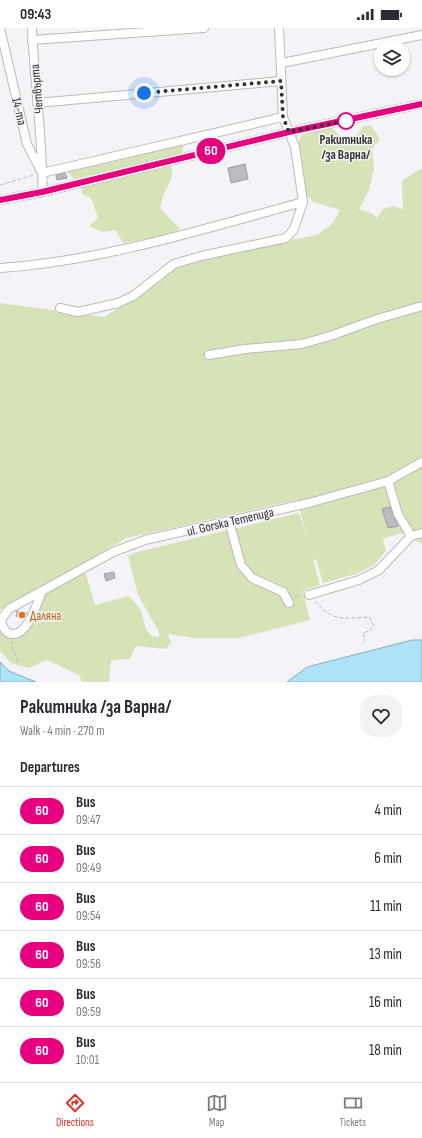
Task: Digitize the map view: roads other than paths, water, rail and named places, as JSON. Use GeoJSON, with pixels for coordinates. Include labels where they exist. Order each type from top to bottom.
{"type":"FeatureCollection","features":[{"type":"Feature","properties":{"kind":"street","name":"14-та"},"geometry":{"type":"LineString","coordinates":[[0,28],[27,144],[42,173],[42,192]]}},
{"type":"Feature","properties":{"kind":"street","name":"Четвърта"},"geometry":{"type":"LineString","coordinates":[[32,28],[42,173]]}},
{"type":"Feature","properties":{"kind":"street"},"geometry":{"type":"LineString","coordinates":[[32,40],[204,28]]}},
{"type":"Feature","properties":{"kind":"street"},"geometry":{"type":"LineString","coordinates":[[60,308],[78,312],[118,303],[133,296],[174,264],[201,256],[286,238],[294,229],[302,202],[295,147],[283,117],[281,81],[282,63],[279,28]]}},
{"type":"Feature","properties":{"kind":"street"},"geometry":{"type":"LineString","coordinates":[[282,63],[422,35]]}},
{"type":"Feature","properties":{"kind":"street"},"geometry":{"type":"LineString","coordinates":[[37,103],[281,81]]}},
{"type":"Feature","properties":{"kind":"street"},"geometry":{"type":"LineString","coordinates":[[0,200],[42,192],[289,132],[422,104]]}},
{"type":"Feature","properties":{"kind":"street"},"geometry":{"type":"LineString","coordinates":[[42,173],[283,117]]}},
{"type":"Feature","properties":{"kind":"street"},"geometry":{"type":"LineString","coordinates":[[27,144],[32,142],[41,142]]}},
{"type":"Feature","properties":{"kind":"street"},"geometry":{"type":"LineString","coordinates":[[0,268],[55,263],[168,239],[302,202]]}},
{"type":"Feature","properties":{"kind":"street"},"geometry":{"type":"LineString","coordinates":[[209,356],[245,349],[302,344],[422,306]]}},
{"type":"Feature","properties":{"kind":"street","name":"ul. Gorska Temenuga"},"geometry":{"type":"LineString","coordinates":[[42,591],[31,618],[24,630],[20,633],[11,634],[6,632],[1,623],[6,612],[15,605],[113,552],[145,540],[309,503],[388,480],[422,462]]}},
{"type":"Feature","properties":{"kind":"street"},"geometry":{"type":"LineString","coordinates":[[388,480],[398,514],[411,536]]}},
{"type":"Feature","properties":{"kind":"street"},"geometry":{"type":"LineString","coordinates":[[229,521],[241,566],[252,578],[283,592],[288,601]]}},
{"type":"Feature","properties":{"kind":"street"},"geometry":{"type":"LineString","coordinates":[[309,595],[360,580],[379,570],[411,536],[422,533]]}},
{"type":"Feature","properties":{"kind":"water"},"geometry":{"type":"Polygon","coordinates":[[[412,640],[422,640],[422,682],[287,682],[307,667],[412,640]]]}},
{"type":"Feature","properties":{"kind":"water"},"geometry":{"type":"Polygon","coordinates":[[[0,662],[9,671],[36,682],[0,682],[0,662]]]}},
{"type":"Feature","properties":{"kind":"place","name":"Ракитника /за Варна/"},"geometry":{"type":"Point","coordinates":[346,121]}},
{"type":"Feature","properties":{"kind":"place","name":"Даляна"},"geometry":{"type":"Point","coordinates":[22,615]}}]}
